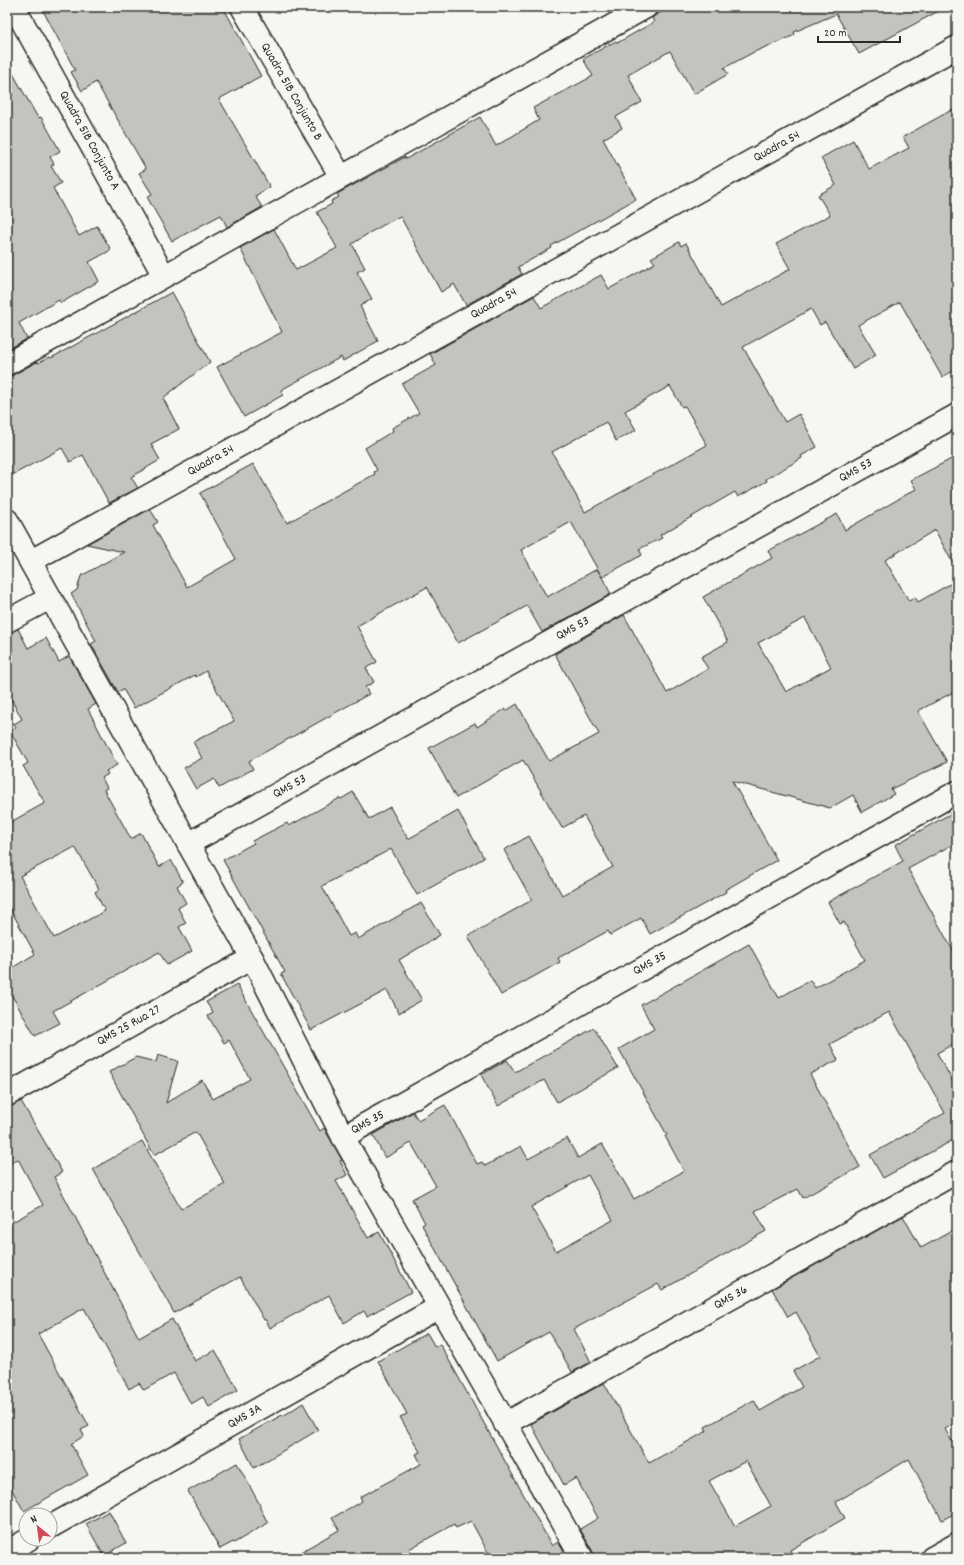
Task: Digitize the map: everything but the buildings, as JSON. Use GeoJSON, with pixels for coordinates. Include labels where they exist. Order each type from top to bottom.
{"type":"FeatureCollection","features":[{"type":"Feature","properties":{"kind":"street","name":"Quadra 51B Conjunto A"},"geometry":{"type":"LineString","coordinates":[[14,7],[164,276]]}},
{"type":"Feature","properties":{"kind":"street","name":"Quadra 51B Conjunto B"},"geometry":{"type":"LineString","coordinates":[[242,7],[341,177]]}},
{"type":"Feature","properties":{"kind":"street"},"geometry":{"type":"LineString","coordinates":[[7,364],[646,7]]}},
{"type":"Feature","properties":{"kind":"street","name":"Quadra 54"},"geometry":{"type":"LineString","coordinates":[[31,561],[957,47]]}},
{"type":"Feature","properties":{"kind":"street","name":"QMS 53"},"geometry":{"type":"LineString","coordinates":[[188,844],[957,415]]}},
{"type":"Feature","properties":{"kind":"street"},"geometry":{"type":"LineString","coordinates":[[7,520],[252,958],[343,1137],[582,1558]]}},
{"type":"Feature","properties":{"kind":"street"},"geometry":{"type":"LineString","coordinates":[[7,622],[50,598]]}},
{"type":"Feature","properties":{"kind":"street","name":"QMS 35"},"geometry":{"type":"LineString","coordinates":[[343,1137],[957,792]]}},
{"type":"Feature","properties":{"kind":"street","name":"QMS 25 Rua 27"},"geometry":{"type":"LineString","coordinates":[[7,1095],[252,958]]}},
{"type":"Feature","properties":{"kind":"street","name":"QMS 36"},"geometry":{"type":"LineString","coordinates":[[505,1424],[957,1172]]}},
{"type":"Feature","properties":{"kind":"street","name":"QMS 3A"},"geometry":{"type":"LineString","coordinates":[[58,1522],[439,1307]]}},
{"type":"Feature","properties":{"kind":"street"},"geometry":{"type":"LineString","coordinates":[[932,1558],[957,1544]]}},
{"type":"Feature","properties":{"kind":"street"},"geometry":{"type":"LineString","coordinates":[[7,1552],[18,1546]]}}]}
